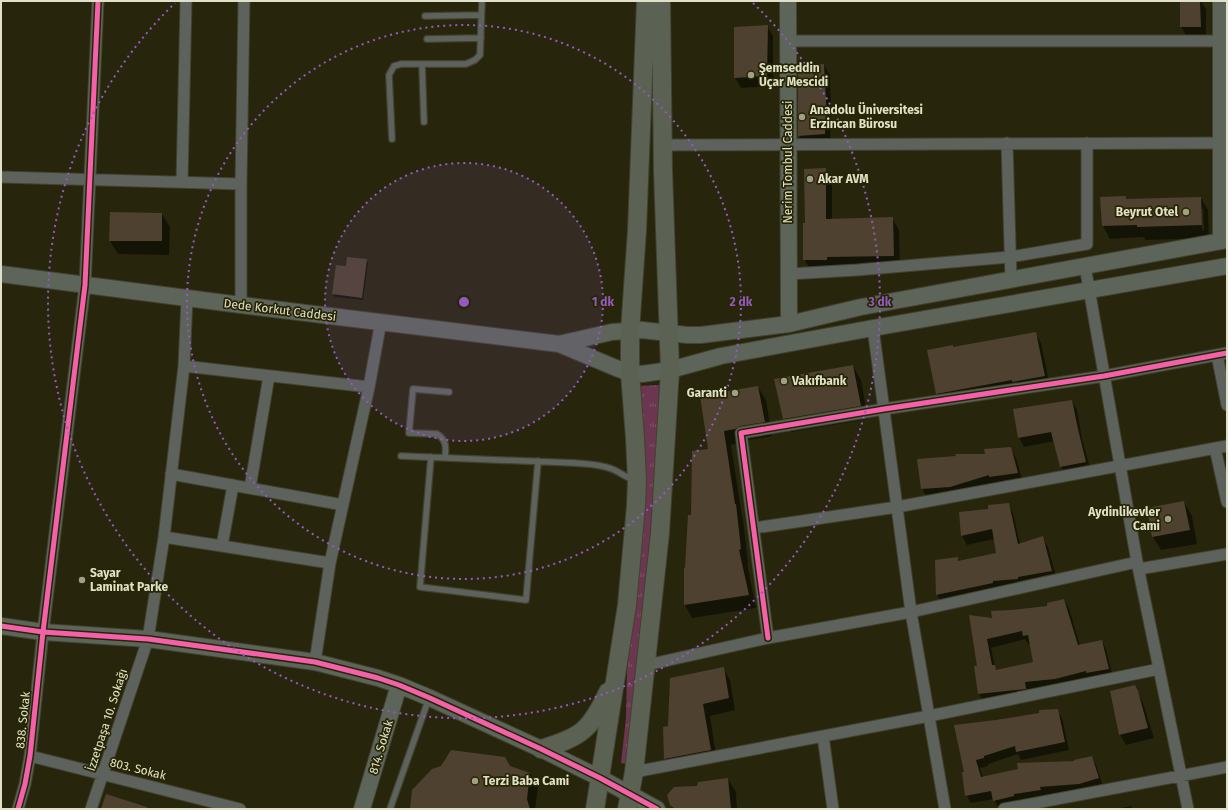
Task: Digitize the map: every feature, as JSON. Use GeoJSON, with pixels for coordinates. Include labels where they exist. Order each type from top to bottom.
{"type":"FeatureCollection","features":[{"type":"Feature","properties":{"kind":"main road"},"geometry":{"type":"LineString","coordinates":[[595,809],[618,672],[627,605],[637,480],[630,373],[630,331],[637,230],[646,1]]}},
{"type":"Feature","properties":{"kind":"main road"},"geometry":{"type":"LineString","coordinates":[[628,801],[634,772],[660,533],[670,370],[663,145],[661,1]]}},
{"type":"Feature","properties":{"kind":"main road","name":"Nerim Tombul Caddesi"},"geometry":{"type":"LineString","coordinates":[[788,1],[789,324]]}},
{"type":"Feature","properties":{"kind":"main road"},"geometry":{"type":"LineString","coordinates":[[1221,1],[1223,36],[1224,241]]}},
{"type":"Feature","properties":{"kind":"main road","name":"Dede Korkut Caddesi"},"geometry":{"type":"LineString","coordinates":[[559,344],[612,332],[642,330],[702,335],[789,324],[861,307],[1224,241]]}},
{"type":"Feature","properties":{"kind":"main road","name":"Dede Korkut Caddesi"},"geometry":{"type":"LineString","coordinates":[[1,274],[241,306],[381,321],[559,344],[630,373],[648,374],[670,370],[721,356],[1227,266]]}},
{"type":"Feature","properties":{"kind":"main road"},"geometry":{"type":"LineString","coordinates":[[1,626],[42,632],[148,639],[315,662],[359,673],[399,685],[430,698],[600,778],[628,801],[656,809]]}},
{"type":"Feature","properties":{"kind":"main road"},"geometry":{"type":"LineString","coordinates":[[541,749],[566,742],[590,725],[598,714],[618,672]]}},
{"type":"Feature","properties":{"kind":"main road","name":"814. Sokak"},"geometry":{"type":"LineString","coordinates":[[362,809],[399,685]]}},
{"type":"Feature","properties":{"kind":"street","name":"838. Sokak"},"geometry":{"type":"LineString","coordinates":[[18,809],[25,784],[30,756],[42,632],[85,285],[98,1]]}},
{"type":"Feature","properties":{"kind":"street"},"geometry":{"type":"LineString","coordinates":[[182,182],[186,1]]}},
{"type":"Feature","properties":{"kind":"street"},"geometry":{"type":"LineString","coordinates":[[241,306],[244,1]]}},
{"type":"Feature","properties":{"kind":"street"},"geometry":{"type":"LineString","coordinates":[[788,41],[1223,36]]}},
{"type":"Feature","properties":{"kind":"street"},"geometry":{"type":"LineString","coordinates":[[663,145],[1087,143],[1223,134]]}},
{"type":"Feature","properties":{"kind":"street"},"geometry":{"type":"LineString","coordinates":[[1007,143],[1011,280]]}},
{"type":"Feature","properties":{"kind":"street"},"geometry":{"type":"LineString","coordinates":[[789,274],[857,270],[1010,257],[1087,244],[1087,143]]}},
{"type":"Feature","properties":{"kind":"street"},"geometry":{"type":"LineString","coordinates":[[1,177],[241,184]]}},
{"type":"Feature","properties":{"kind":"street"},"geometry":{"type":"LineString","coordinates":[[1085,266],[1138,566],[1188,809]]}},
{"type":"Feature","properties":{"kind":"street","name":"İzzetpaşa 10. Sokağı"},"geometry":{"type":"LineString","coordinates":[[91,809],[148,639],[164,537],[184,366],[187,298]]}},
{"type":"Feature","properties":{"kind":"street"},"geometry":{"type":"LineString","coordinates":[[315,662],[330,563],[369,387],[381,321]]}},
{"type":"Feature","properties":{"kind":"street"},"geometry":{"type":"LineString","coordinates":[[873,328],[912,612],[945,809]]}},
{"type":"Feature","properties":{"kind":"street"},"geometry":{"type":"LineString","coordinates":[[768,638],[741,433],[884,409],[1104,376],[1222,354],[1227,405]]}},
{"type":"Feature","properties":{"kind":"street"},"geometry":{"type":"LineString","coordinates":[[184,366],[369,387]]}},
{"type":"Feature","properties":{"kind":"street"},"geometry":{"type":"LineString","coordinates":[[250,488],[269,376]]}},
{"type":"Feature","properties":{"kind":"street"},"geometry":{"type":"LineString","coordinates":[[754,528],[897,507],[1227,446]]}},
{"type":"Feature","properties":{"kind":"street"},"geometry":{"type":"LineString","coordinates":[[1215,448],[1227,502]]}},
{"type":"Feature","properties":{"kind":"street"},"geometry":{"type":"LineString","coordinates":[[171,474],[343,505]]}},
{"type":"Feature","properties":{"kind":"street"},"geometry":{"type":"LineString","coordinates":[[222,546],[233,485]]}},
{"type":"Feature","properties":{"kind":"street"},"geometry":{"type":"LineString","coordinates":[[164,537],[330,563]]}},
{"type":"Feature","properties":{"kind":"street"},"geometry":{"type":"LineString","coordinates":[[646,665],[768,638],[912,612],[1138,566],[1227,554]]}},
{"type":"Feature","properties":{"kind":"street"},"geometry":{"type":"LineString","coordinates":[[634,772],[929,716],[1159,669]]}},
{"type":"Feature","properties":{"kind":"street"},"geometry":{"type":"LineString","coordinates":[[823,736],[833,809]]}},
{"type":"Feature","properties":{"kind":"street","name":"803. Sokak"},"geometry":{"type":"LineString","coordinates":[[30,756],[240,809]]}},
{"type":"Feature","properties":{"kind":"street"},"geometry":{"type":"LineString","coordinates":[[1004,809],[1227,767]]}},
{"type":"Feature","properties":{"kind":"lane"},"geometry":{"type":"LineString","coordinates":[[392,139],[390,75],[394,66],[401,64],[466,64],[475,60],[480,55],[482,38],[482,1]]}},
{"type":"Feature","properties":{"kind":"lane"},"geometry":{"type":"LineString","coordinates":[[425,16],[481,15]]}},
{"type":"Feature","properties":{"kind":"lane"},"geometry":{"type":"LineString","coordinates":[[427,39],[482,38]]}},
{"type":"Feature","properties":{"kind":"lane"},"geometry":{"type":"LineString","coordinates":[[422,64],[424,122]]}},
{"type":"Feature","properties":{"kind":"lane"},"geometry":{"type":"LineString","coordinates":[[445,458],[445,444],[440,436],[437,434],[409,432],[413,389],[449,392]]}},
{"type":"Feature","properties":{"kind":"lane"},"geometry":{"type":"LineString","coordinates":[[401,456],[538,461],[598,465],[637,480]]}},
{"type":"Feature","properties":{"kind":"lane"},"geometry":{"type":"LineString","coordinates":[[431,457],[420,587],[526,600],[538,461]]}},
{"type":"Feature","properties":{"kind":"lane"},"geometry":{"type":"LineString","coordinates":[[390,809],[430,698]]}},
{"type":"Feature","properties":{"kind":"green space"},"geometry":{"type":"Polygon","coordinates":[[[659,385],[654,480],[642,622],[626,764],[621,763],[626,718],[627,670],[638,577],[637,386],[659,385]]]}},
{"type":"Feature","properties":{"kind":"building"},"geometry":{"type":"Polygon","coordinates":[[[1180,1],[1200,1],[1201,27],[1180,27],[1180,1]]]}},
{"type":"Feature","properties":{"kind":"building"},"geometry":{"type":"Polygon","coordinates":[[[768,25],[767,76],[734,78],[734,27],[768,25]]]}},
{"type":"Feature","properties":{"kind":"building"},"geometry":{"type":"Polygon","coordinates":[[[824,64],[826,100],[825,134],[798,136],[798,65],[824,64]]]}},
{"type":"Feature","properties":{"kind":"building"},"geometry":{"type":"Polygon","coordinates":[[[826,168],[826,219],[893,217],[894,256],[827,257],[827,260],[803,260],[803,223],[805,223],[804,169],[826,168]]]}},
{"type":"Feature","properties":{"kind":"building"},"geometry":{"type":"Polygon","coordinates":[[[1126,196],[1126,199],[1201,197],[1202,225],[1137,227],[1137,225],[1102,226],[1100,197],[1126,196]]]}},
{"type":"Feature","properties":{"kind":"building"},"geometry":{"type":"Polygon","coordinates":[[[110,212],[162,213],[162,241],[109,241],[110,212]]]}},
{"type":"Feature","properties":{"kind":"building"},"geometry":{"type":"Polygon","coordinates":[[[347,257],[367,259],[362,298],[332,294],[336,265],[346,266],[347,257]]]}},
{"type":"Feature","properties":{"kind":"building"},"geometry":{"type":"Polygon","coordinates":[[[1036,332],[1045,376],[1012,382],[1012,380],[936,394],[927,350],[953,345],[953,347],[1036,332]]]}},
{"type":"Feature","properties":{"kind":"building"},"geometry":{"type":"Polygon","coordinates":[[[853,365],[861,406],[783,419],[774,379],[853,365]]]}},
{"type":"Feature","properties":{"kind":"building"},"geometry":{"type":"Polygon","coordinates":[[[758,386],[765,422],[740,426],[735,429],[724,431],[736,504],[741,549],[739,550],[749,595],[684,605],[684,568],[688,515],[691,515],[692,451],[708,449],[700,396],[758,386]]]}},
{"type":"Feature","properties":{"kind":"building"},"geometry":{"type":"Polygon","coordinates":[[[1072,400],[1086,462],[1060,467],[1051,432],[1018,438],[1013,409],[1072,400]]]}},
{"type":"Feature","properties":{"kind":"building"},"geometry":{"type":"Polygon","coordinates":[[[1011,447],[1018,473],[989,477],[989,475],[950,487],[921,489],[917,459],[956,456],[955,454],[985,454],[984,449],[1011,447]]]}},
{"type":"Feature","properties":{"kind":"building","name":"Aydinlikevler Cami"},"geometry":{"type":"Polygon","coordinates":[[[1184,501],[1190,530],[1152,537],[1147,508],[1184,501]]]}},
{"type":"Feature","properties":{"kind":"building"},"geometry":{"type":"Polygon","coordinates":[[[1009,503],[1018,544],[1043,536],[1052,571],[1018,577],[1018,579],[993,581],[993,583],[936,595],[935,560],[958,557],[958,561],[996,553],[992,529],[961,536],[959,512],[988,509],[988,505],[1009,503]]]}},
{"type":"Feature","properties":{"kind":"building"},"geometry":{"type":"Polygon","coordinates":[[[1064,599],[1078,645],[1102,640],[1109,669],[1086,673],[1086,671],[1055,679],[1025,682],[1026,689],[978,694],[974,666],[977,666],[969,615],[992,618],[991,611],[1047,606],[1047,603],[1064,599]],[[1022,631],[987,639],[992,665],[995,665],[996,670],[1033,662],[1028,635],[1023,636],[1022,631]]]}},
{"type":"Feature","properties":{"kind":"building"},"geometry":{"type":"Polygon","coordinates":[[[724,667],[729,698],[703,704],[711,750],[664,759],[663,727],[668,726],[670,678],[724,667]]]}},
{"type":"Feature","properties":{"kind":"building"},"geometry":{"type":"Polygon","coordinates":[[[1135,685],[1148,728],[1119,735],[1110,691],[1135,685]]]}},
{"type":"Feature","properties":{"kind":"building"},"geometry":{"type":"Polygon","coordinates":[[[1058,709],[1065,742],[1016,752],[1015,746],[984,756],[984,758],[976,760],[981,777],[1018,769],[1017,763],[1074,761],[1092,756],[1099,778],[1079,784],[1040,787],[1041,790],[1014,794],[1014,796],[993,801],[991,791],[965,796],[962,772],[964,772],[954,725],[1039,713],[1039,710],[1058,709]]]}},
{"type":"Feature","properties":{"kind":"building","name":"Terzi Baba Cami"},"geometry":{"type":"Polygon","coordinates":[[[451,750],[505,757],[510,766],[530,773],[527,799],[530,809],[410,809],[412,790],[432,769],[441,766],[451,750]]]}},
{"type":"Feature","properties":{"kind":"building"},"geometry":{"type":"Polygon","coordinates":[[[728,778],[731,809],[675,809],[670,805],[667,795],[674,787],[697,786],[698,782],[728,778]]]}},
{"type":"Feature","properties":{"kind":"building"},"geometry":{"type":"Polygon","coordinates":[[[106,794],[147,807],[147,809],[101,809],[106,794]]]}},
{"type":"Feature","properties":{"kind":"cycle path"},"geometry":{"type":"LineString","coordinates":[[18,809],[25,784],[30,756],[43,632],[85,285],[98,1]]}},
{"type":"Feature","properties":{"kind":"cycle path"},"geometry":{"type":"LineString","coordinates":[[768,638],[741,433],[884,409],[1104,376],[1227,353]]}},
{"type":"Feature","properties":{"kind":"cycle path"},"geometry":{"type":"LineString","coordinates":[[1,626],[43,632],[148,639],[315,662],[378,678],[430,698],[541,749],[600,778],[657,809]]}},
{"type":"Feature","properties":{"kind":"place","name":"Şemseddin Uçar Mescidi"},"geometry":{"type":"Point","coordinates":[751,75]}},
{"type":"Feature","properties":{"kind":"place","name":"Anadolu Üniversitesi Erzincan Bürosu"},"geometry":{"type":"Point","coordinates":[802,117]}},
{"type":"Feature","properties":{"kind":"place","name":"Akar AVM"},"geometry":{"type":"Point","coordinates":[810,179]}},
{"type":"Feature","properties":{"kind":"place","name":"Beyrut Otel"},"geometry":{"type":"Point","coordinates":[1186,212]}},
{"type":"Feature","properties":{"kind":"place","name":"Vakıfbank"},"geometry":{"type":"Point","coordinates":[784,381]}},
{"type":"Feature","properties":{"kind":"place","name":"Garanti"},"geometry":{"type":"Point","coordinates":[735,393]}},
{"type":"Feature","properties":{"kind":"place","name":"Aydinlikevler Cami"},"geometry":{"type":"Point","coordinates":[1168,519]}},
{"type":"Feature","properties":{"kind":"place","name":"Sayar Laminat Parke"},"geometry":{"type":"Point","coordinates":[82,580]}},
{"type":"Feature","properties":{"kind":"place","name":"Terzi Baba Cami"},"geometry":{"type":"Point","coordinates":[475,781]}}]}
